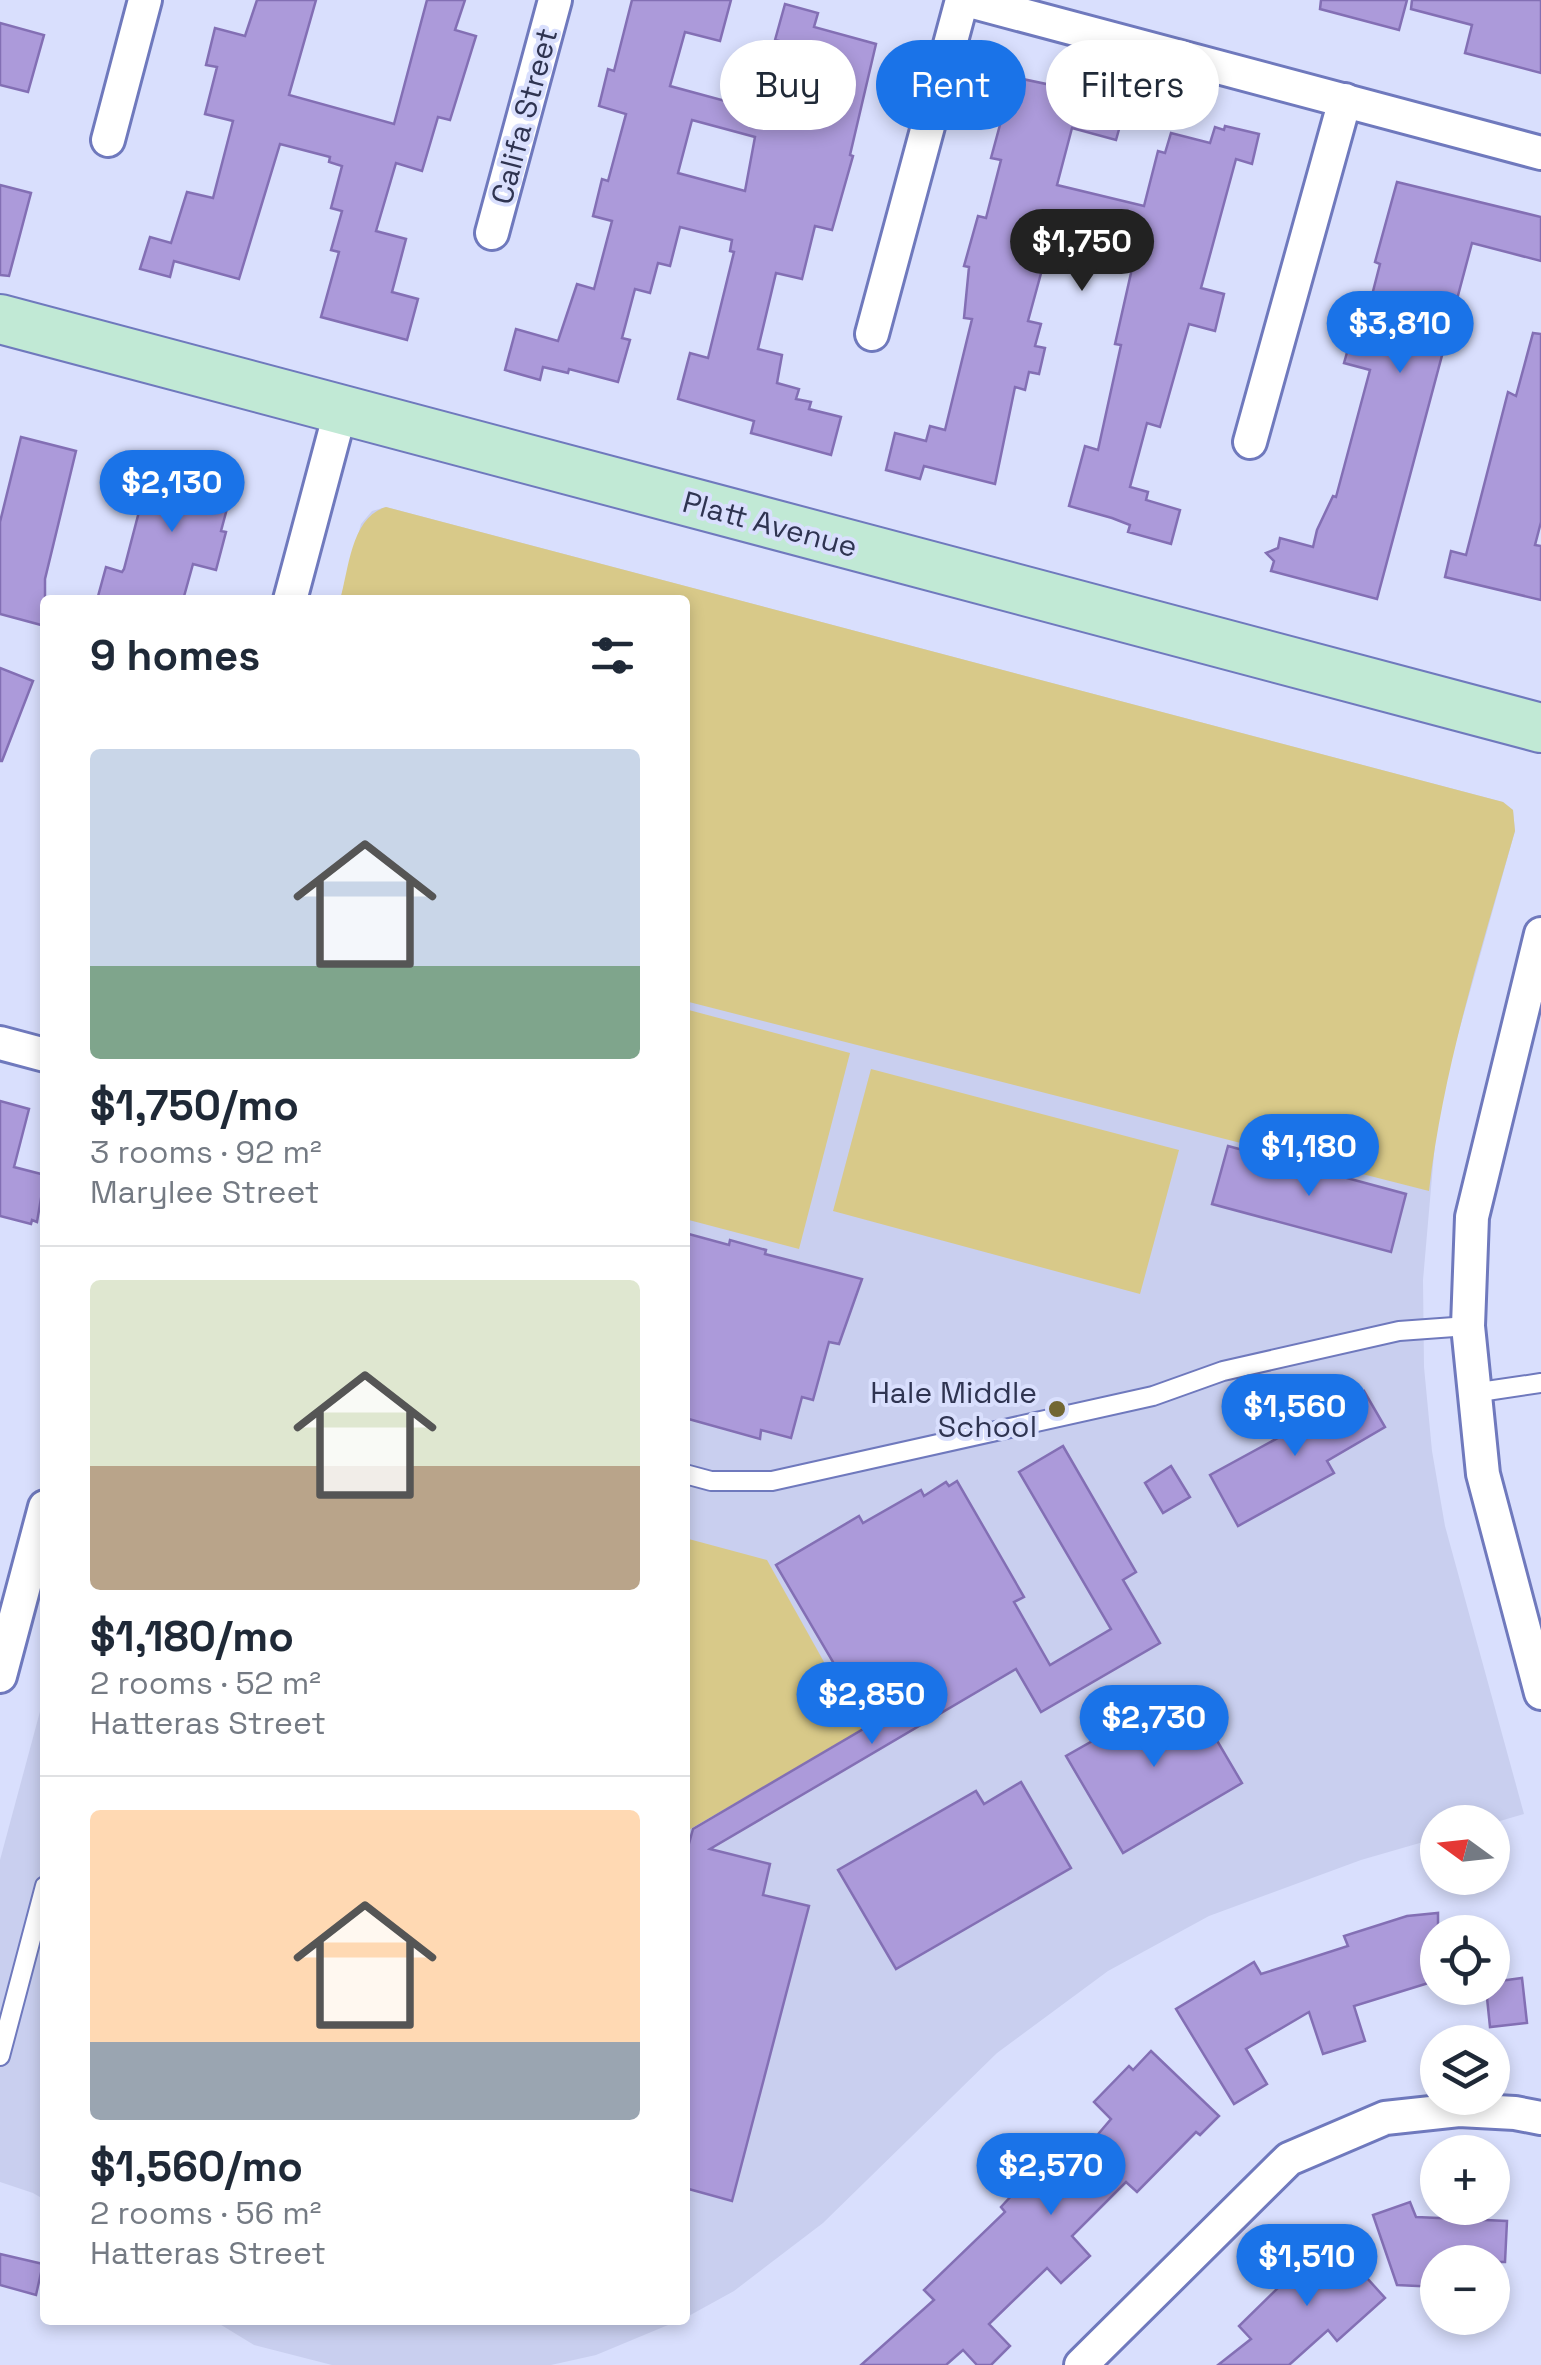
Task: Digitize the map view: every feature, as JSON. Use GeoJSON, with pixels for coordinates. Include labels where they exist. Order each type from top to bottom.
{"type":"FeatureCollection","features":[{"type":"Feature","properties":{"kind":"main road","name":"Platt Avenue"},"geometry":{"type":"LineString","coordinates":[[0,319],[1541,728]]}},
{"type":"Feature","properties":{"kind":"street"},"geometry":{"type":"LineString","coordinates":[[108,140],[145,0]]}},
{"type":"Feature","properties":{"kind":"street","name":"Califa Street"},"geometry":{"type":"LineString","coordinates":[[492,233],[555,0]]}},
{"type":"Feature","properties":{"kind":"street"},"geometry":{"type":"LineString","coordinates":[[872,334],[964,0],[1541,153]]}},
{"type":"Feature","properties":{"kind":"street"},"geometry":{"type":"LineString","coordinates":[[1250,442],[1345,100]]}},
{"type":"Feature","properties":{"kind":"street"},"geometry":{"type":"LineString","coordinates":[[291,595],[341,409]]}},
{"type":"Feature","properties":{"kind":"street"},"geometry":{"type":"LineString","coordinates":[[1541,934],[1472,1217],[1468,1326],[1483,1474],[1532,1630],[1541,1693]]}},
{"type":"Feature","properties":{"kind":"street"},"geometry":{"type":"LineString","coordinates":[[0,1043],[40,1054]]}},
{"type":"Feature","properties":{"kind":"street"},"geometry":{"type":"LineString","coordinates":[[0,1676],[40,1526]]}},
{"type":"Feature","properties":{"kind":"street"},"geometry":{"type":"LineString","coordinates":[[1081,2365],[1290,2159],[1385,2118],[1459,2110],[1541,2118]]}},
{"type":"Feature","properties":{"kind":"lane"},"geometry":{"type":"LineString","coordinates":[[690,1475],[711,1481],[772,1481],[1152,1396],[1240,1367],[1399,1332],[1468,1326]]}},
{"type":"Feature","properties":{"kind":"lane"},"geometry":{"type":"LineString","coordinates":[[1473,1393],[1541,1383]]}},
{"type":"Feature","properties":{"kind":"lane"},"geometry":{"type":"LineString","coordinates":[[0,2056],[40,1905]]}},
{"type":"Feature","properties":{"kind":"shaded area","name":"Hale Middle School"},"geometry":{"type":"Polygon","coordinates":[[[386,507],[1503,802],[1513,810],[1515,831],[1452,1056],[1436,1131],[1423,1280],[1424,1367],[1432,1451],[1445,1526],[1524,1814],[1510,1818],[1510,1805],[1420,1805],[1420,1843],[1361,1860],[1209,1916],[1108,1971],[997,2053],[823,2223],[734,2291],[690,2315],[690,595],[341,595],[361,524],[372,511],[386,507]]]}},
{"type":"Feature","properties":{"kind":"shaded area"},"geometry":{"type":"Polygon","coordinates":[[[386,507],[1503,802],[1513,810],[1515,831],[1453,1054],[1429,1191],[690,1002],[690,595],[341,595],[358,533],[374,513],[386,507]]]}},
{"type":"Feature","properties":{"kind":"shaded area"},"geometry":{"type":"Polygon","coordinates":[[[690,1010],[850,1053],[799,1249],[690,1220],[690,1010]]]}},
{"type":"Feature","properties":{"kind":"shaded area"},"geometry":{"type":"Polygon","coordinates":[[[871,1069],[1179,1150],[1140,1294],[833,1211],[871,1069]]]}},
{"type":"Feature","properties":{"kind":"shaded area"},"geometry":{"type":"Polygon","coordinates":[[[690,1539],[767,1560],[862,1730],[690,1829],[690,1539]]]}},
{"type":"Feature","properties":{"kind":"shaded area"},"geometry":{"type":"Polygon","coordinates":[[[40,1712],[40,2197],[0,2182],[0,1860],[40,1712]]]}},
{"type":"Feature","properties":{"kind":"shaded area"},"geometry":{"type":"Polygon","coordinates":[[[221,2325],[668,2325],[596,2355],[551,2365],[332,2365],[254,2345],[221,2325]]]}},
{"type":"Feature","properties":{"kind":"building"},"geometry":{"type":"Polygon","coordinates":[[[257,0],[316,0],[289,95],[394,124],[427,0],[465,0],[455,30],[476,36],[450,120],[438,117],[422,171],[396,163],[376,231],[406,239],[392,292],[418,299],[407,340],[321,317],[339,252],[331,250],[342,211],[331,208],[342,166],[329,162],[330,157],[280,144],[239,279],[174,261],[170,277],[140,269],[150,237],[171,243],[187,192],[213,198],[233,121],[205,114],[217,67],[206,65],[215,28],[245,36],[257,0]]]}},
{"type":"Feature","properties":{"kind":"building"},"geometry":{"type":"Polygon","coordinates":[[[632,0],[731,0],[720,41],[685,32],[670,86],[720,100],[720,128],[692,120],[678,173],[745,191],[755,137],[729,130],[856,130],[850,155],[853,156],[832,230],[815,226],[802,279],[776,273],[758,349],[782,355],[777,383],[799,389],[796,399],[811,402],[809,409],[841,417],[831,455],[751,433],[754,421],[678,399],[690,353],[708,358],[734,252],[730,251],[732,240],[680,227],[670,266],[658,263],[650,293],[635,289],[622,338],[630,340],[618,382],[569,369],[568,373],[543,367],[540,380],[505,370],[516,329],[558,341],[577,284],[594,289],[612,221],[593,216],[602,179],[608,181],[626,114],[599,106],[608,69],[614,71],[632,0]]]}},
{"type":"Feature","properties":{"kind":"building"},"geometry":{"type":"Polygon","coordinates":[[[1321,0],[1407,0],[1399,30],[1320,9],[1321,0]]]}},
{"type":"Feature","properties":{"kind":"building"},"geometry":{"type":"Polygon","coordinates":[[[1412,0],[1541,0],[1541,73],[1465,53],[1472,25],[1411,9],[1412,0]]]}},
{"type":"Feature","properties":{"kind":"building"},"geometry":{"type":"Polygon","coordinates":[[[785,4],[818,13],[814,27],[876,44],[856,129],[856,40],[775,40],[785,4]]]}},
{"type":"Feature","properties":{"kind":"building"},"geometry":{"type":"Polygon","coordinates":[[[0,23],[44,35],[28,92],[0,85],[0,23]]]}},
{"type":"Feature","properties":{"kind":"building"},"geometry":{"type":"Polygon","coordinates":[[[1026,80],[1046,84],[1046,130],[1071,130],[1057,185],[1144,206],[1158,151],[1165,153],[1171,133],[1210,143],[1214,130],[1224,130],[1225,126],[1259,134],[1252,164],[1236,159],[1201,288],[1224,294],[1215,331],[1189,324],[1160,427],[1147,423],[1130,487],[1148,492],[1146,500],[1180,510],[1171,544],[1128,532],[1130,525],[1112,518],[1069,506],[1085,446],[1098,450],[1121,345],[1115,344],[1138,242],[1055,222],[1028,321],[1041,324],[1035,346],[1045,348],[1039,374],[1029,372],[1025,390],[1015,387],[995,484],[924,466],[920,479],[886,470],[895,433],[926,441],[930,426],[945,430],[972,319],[964,318],[969,267],[964,266],[978,216],[986,218],[1001,160],[991,158],[999,130],[1026,130],[1026,80]]]}},
{"type":"Feature","properties":{"kind":"building"},"geometry":{"type":"Polygon","coordinates":[[[1079,130],[1119,130],[1116,140],[1079,130]]]}},
{"type":"Feature","properties":{"kind":"building"},"geometry":{"type":"Polygon","coordinates":[[[1397,182],[1541,217],[1541,261],[1472,243],[1377,599],[1271,571],[1274,561],[1266,553],[1278,548],[1280,538],[1313,547],[1317,530],[1333,496],[1336,497],[1370,370],[1344,363],[1354,328],[1363,330],[1380,264],[1375,262],[1397,182]]]}},
{"type":"Feature","properties":{"kind":"building"},"geometry":{"type":"Polygon","coordinates":[[[0,185],[31,193],[9,276],[0,275],[0,185]]]}},
{"type":"Feature","properties":{"kind":"building"},"geometry":{"type":"Polygon","coordinates":[[[1533,333],[1541,334],[1541,522],[1535,545],[1541,546],[1541,600],[1445,577],[1451,551],[1466,555],[1508,392],[1516,396],[1533,333]]]}},
{"type":"Feature","properties":{"kind":"building"},"geometry":{"type":"Polygon","coordinates":[[[21,437],[76,451],[45,579],[45,595],[40,595],[40,625],[0,614],[0,522],[21,437]]]}},
{"type":"Feature","properties":{"kind":"building"},"geometry":{"type":"Polygon","coordinates":[[[152,462],[207,476],[209,468],[236,475],[221,531],[226,532],[216,570],[193,564],[184,595],[98,595],[106,567],[122,572],[152,462]]]}},
{"type":"Feature","properties":{"kind":"building"},"geometry":{"type":"Polygon","coordinates":[[[0,668],[33,681],[2,761],[0,761],[0,668]]]}},
{"type":"Feature","properties":{"kind":"building"},"geometry":{"type":"Polygon","coordinates":[[[0,1101],[29,1109],[14,1167],[40,1174],[40,1204],[37,1222],[32,1220],[31,1224],[0,1216],[0,1101]]]}},
{"type":"Feature","properties":{"kind":"building"},"geometry":{"type":"Polygon","coordinates":[[[1228,1146],[1406,1194],[1391,1252],[1212,1204],[1228,1146]]]}},
{"type":"Feature","properties":{"kind":"building"},"geometry":{"type":"Polygon","coordinates":[[[690,1234],[729,1245],[730,1240],[766,1250],[765,1254],[862,1279],[839,1344],[829,1342],[813,1400],[802,1397],[791,1438],[761,1430],[760,1439],[690,1419],[690,1234]]]}},
{"type":"Feature","properties":{"kind":"building"},"geometry":{"type":"Polygon","coordinates":[[[1364,1391],[1385,1427],[1327,1461],[1334,1473],[1238,1526],[1210,1475],[1364,1391]]]}},
{"type":"Feature","properties":{"kind":"building"},"geometry":{"type":"Polygon","coordinates":[[[1063,1446],[1136,1572],[1123,1580],[1160,1643],[1041,1712],[1016,1669],[710,1849],[770,1864],[763,1895],[809,1906],[732,2201],[690,2189],[693,1829],[870,1725],[776,1565],[859,1516],[863,1523],[921,1490],[924,1496],[946,1482],[949,1486],[957,1481],[1024,1597],[1014,1602],[1050,1665],[1111,1629],[1019,1472],[1063,1446]]]}},
{"type":"Feature","properties":{"kind":"building"},"geometry":{"type":"Polygon","coordinates":[[[1171,1466],[1190,1497],[1163,1513],[1145,1483],[1171,1466]]]}},
{"type":"Feature","properties":{"kind":"building"},"geometry":{"type":"Polygon","coordinates":[[[1186,1688],[1242,1783],[1123,1853],[1066,1756],[1186,1688]]]}},
{"type":"Feature","properties":{"kind":"building"},"geometry":{"type":"Polygon","coordinates":[[[1021,1782],[1071,1868],[896,1969],[838,1870],[976,1791],[984,1804],[1021,1782]]]}},
{"type":"Feature","properties":{"kind":"building"},"geometry":{"type":"Polygon","coordinates":[[[1438,1913],[1420,1915],[1420,1986],[1354,2006],[1365,2041],[1323,2054],[1309,2012],[1246,2049],[1267,2084],[1234,2104],[1176,2009],[1254,1962],[1261,1974],[1348,1946],[1344,1936],[1407,1916],[1438,1913]]]}},
{"type":"Feature","properties":{"kind":"building"},"geometry":{"type":"Polygon","coordinates":[[[1522,1978],[1527,2023],[1490,2025],[1488,2005],[1510,2005],[1510,1980],[1522,1978]]]}},
{"type":"Feature","properties":{"kind":"building"},"geometry":{"type":"Polygon","coordinates":[[[1151,2051],[1219,2116],[1200,2135],[1196,2132],[1137,2192],[1126,2182],[1072,2236],[1090,2256],[1061,2283],[1047,2268],[989,2324],[1010,2346],[991,2365],[977,2365],[963,2350],[946,2365],[861,2365],[934,2300],[924,2290],[1005,2212],[1001,2207],[1039,2166],[1031,2159],[1054,2137],[1076,2160],[1111,2119],[1094,2102],[1129,2066],[1133,2070],[1151,2051]]]}},
{"type":"Feature","properties":{"kind":"building"},"geometry":{"type":"Polygon","coordinates":[[[1410,2202],[1416,2217],[1420,2217],[1420,2225],[1507,2225],[1506,2245],[1420,2245],[1420,2286],[1397,2285],[1373,2215],[1410,2202]]]}},
{"type":"Feature","properties":{"kind":"building"},"geometry":{"type":"Polygon","coordinates":[[[1330,2237],[1385,2298],[1337,2341],[1328,2330],[1289,2365],[1218,2365],[1251,2339],[1239,2326],[1330,2237]]]}},
{"type":"Feature","properties":{"kind":"building"},"geometry":{"type":"Polygon","coordinates":[[[0,2254],[40,2263],[36,2295],[0,2285],[0,2254]]]}},
{"type":"Feature","properties":{"kind":"place","name":"Hale Middle School"},"geometry":{"type":"Point","coordinates":[1057,1409]}}]}
